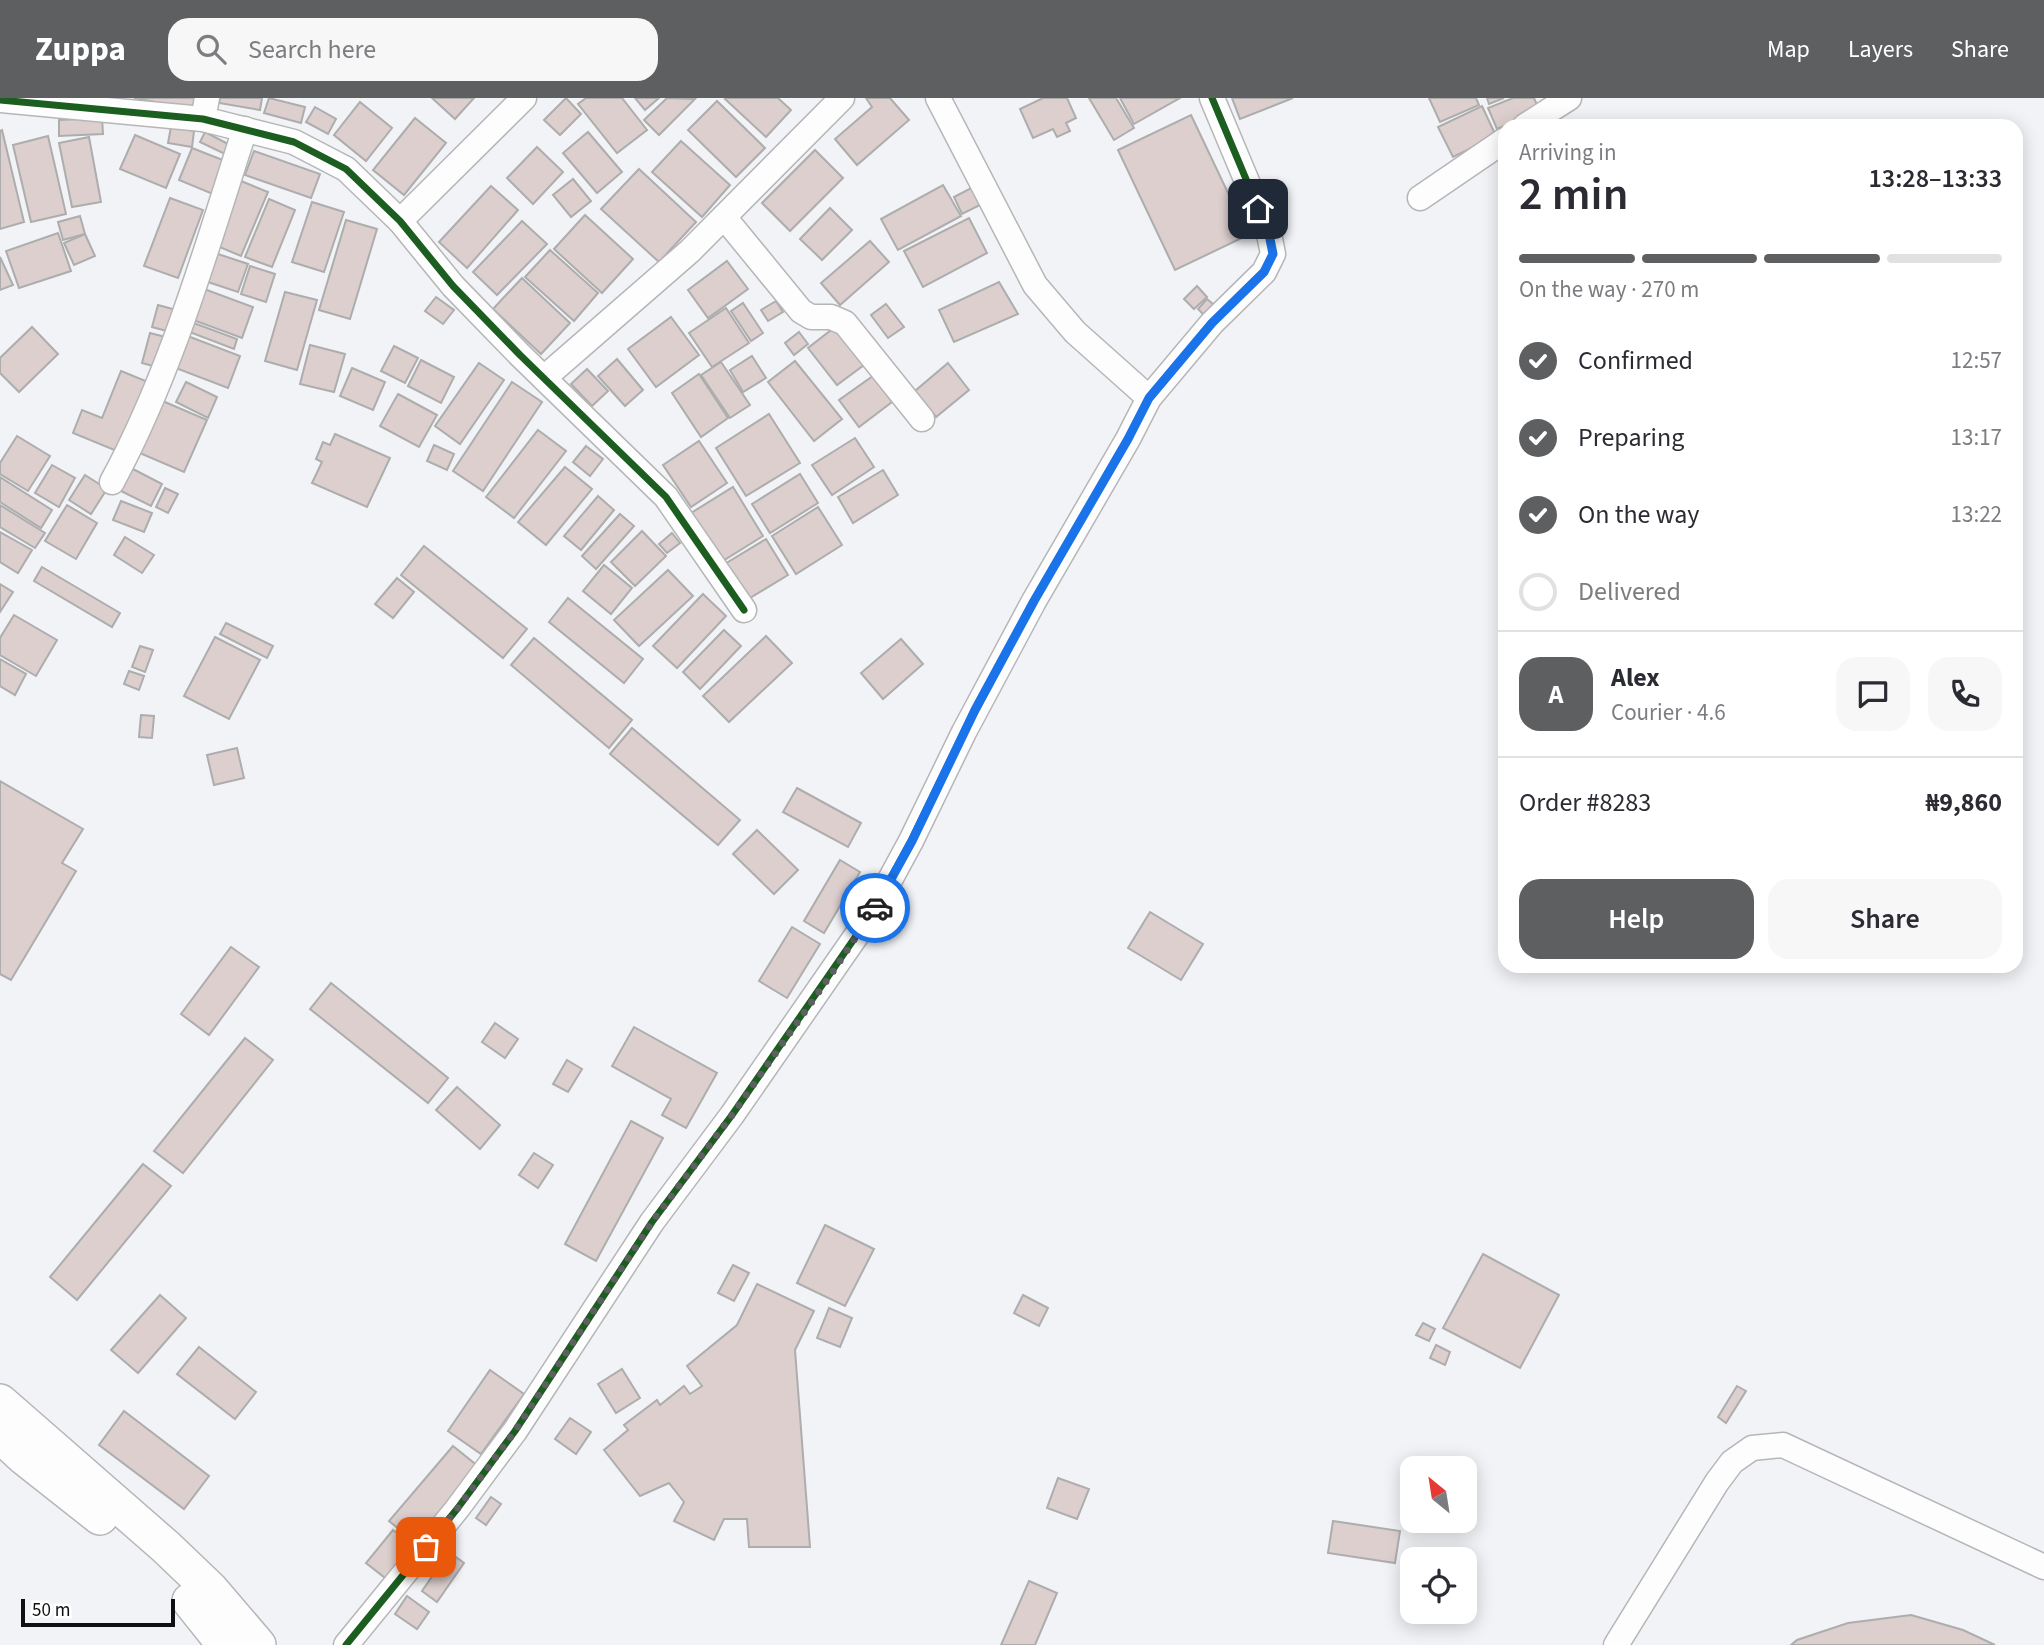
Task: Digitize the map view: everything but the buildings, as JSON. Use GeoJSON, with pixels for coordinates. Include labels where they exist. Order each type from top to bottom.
{"type":"FeatureCollection","features":[{"type":"Feature","properties":{"kind":"main road"},"geometry":{"type":"LineString","coordinates":[[0,1402],[166,1547],[211,1590],[258,1645]]}},
{"type":"Feature","properties":{"kind":"main road"},"geometry":{"type":"LineString","coordinates":[[0,1435],[111,1527],[197,1607],[225,1645]]}},
{"type":"Feature","properties":{"kind":"street"},"geometry":{"type":"LineString","coordinates":[[400,221],[523,98]]}},
{"type":"Feature","properties":{"kind":"street"},"geometry":{"type":"LineString","coordinates":[[544,378],[690,251],[842,98]]}},
{"type":"Feature","properties":{"kind":"street"},"geometry":{"type":"LineString","coordinates":[[938,98],[1035,285],[1075,332],[1149,398]]}},
{"type":"Feature","properties":{"kind":"street"},"geometry":{"type":"LineString","coordinates":[[346,1645],[457,1509],[515,1431],[652,1222],[732,1115],[872,913],[912,841],[964,732],[1034,601],[1149,398],[1212,323],[1264,272],[1273,254],[1269,234],[1212,98]]}},
{"type":"Feature","properties":{"kind":"street"},"geometry":{"type":"LineString","coordinates":[[1536,119],[1569,98]]}},
{"type":"Feature","properties":{"kind":"street"},"geometry":{"type":"LineString","coordinates":[[0,100],[205,109],[245,130],[294,142],[346,169],[400,221],[453,286],[666,497],[744,610]]}},
{"type":"Feature","properties":{"kind":"street"},"geometry":{"type":"LineString","coordinates":[[112,482],[131,447],[165,368],[245,130]]}},
{"type":"Feature","properties":{"kind":"street"},"geometry":{"type":"LineString","coordinates":[[1420,198],[1498,145]]}},
{"type":"Feature","properties":{"kind":"street"},"geometry":{"type":"LineString","coordinates":[[724,217],[800,311],[811,317],[831,317],[845,323],[922,419]]}},
{"type":"Feature","properties":{"kind":"street"},"geometry":{"type":"LineString","coordinates":[[1615,1645],[1717,1482],[1732,1462],[1752,1448],[1783,1445],[2044,1567]]}},
{"type":"Feature","properties":{"kind":"cycle path"},"geometry":{"type":"LineString","coordinates":[[346,1645],[457,1509],[515,1431],[652,1222],[732,1115],[872,913],[1034,601],[1149,398],[1212,323],[1264,272],[1273,254],[1269,234],[1212,98]]}},
{"type":"Feature","properties":{"kind":"cycle path"},"geometry":{"type":"LineString","coordinates":[[0,100],[203,119],[294,142],[346,169],[400,221],[453,286],[520,355],[666,497],[744,610]]}},
{"type":"Feature","properties":{"kind":"way so far"},"geometry":{"type":"LineString","coordinates":[[426,1547],[515,1431],[652,1222],[732,1115],[875,908]]}},
{"type":"Feature","properties":{"kind":"route"},"geometry":{"type":"LineString","coordinates":[[875,908],[912,841],[975,710],[1149,398],[1212,323],[1264,272],[1273,254],[1269,234],[1258,209]]}}]}
